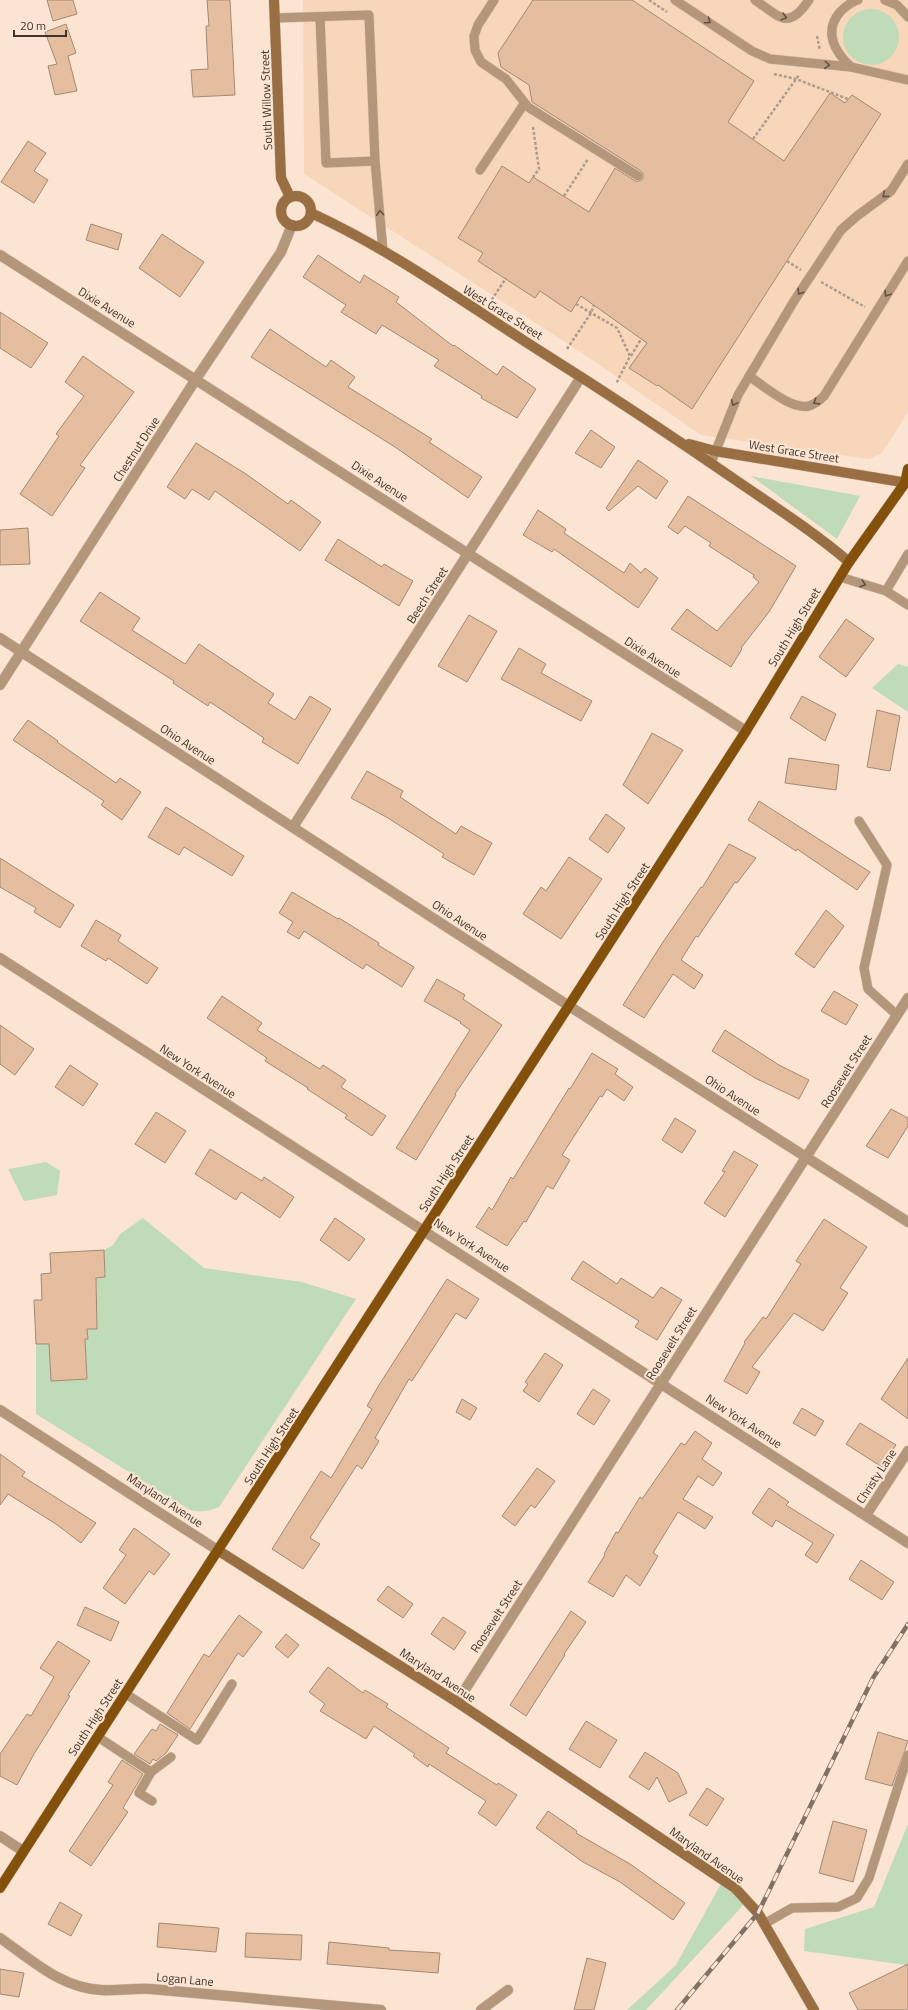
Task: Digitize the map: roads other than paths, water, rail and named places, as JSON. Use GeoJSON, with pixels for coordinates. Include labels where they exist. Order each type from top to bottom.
{"type":"FeatureCollection","features":[{"type":"Feature","properties":{"kind":"main road","name":"South High Street"},"geometry":{"type":"LineString","coordinates":[[0,1888],[570,1006],[746,731],[849,562],[907,482],[908,469]]}},
{"type":"Feature","properties":{"kind":"street","name":"South Willow Street"},"geometry":{"type":"LineString","coordinates":[[274,0],[281,178],[290,197]]}},
{"type":"Feature","properties":{"kind":"street"},"geometry":{"type":"LineString","coordinates":[[299,196],[307,200],[311,213],[307,221],[303,224],[292,225],[284,220],[281,210],[285,200],[290,197],[299,196]]}},
{"type":"Feature","properties":{"kind":"street","name":"West Grace Street"},"geometry":{"type":"LineString","coordinates":[[311,213],[339,226],[383,251],[581,377],[711,463],[825,542],[849,562]]}},
{"type":"Feature","properties":{"kind":"street","name":"Chestnut Drive"},"geometry":{"type":"LineString","coordinates":[[0,686],[196,379],[282,252],[292,225]]}},
{"type":"Feature","properties":{"kind":"street","name":"Dixie Avenue"},"geometry":{"type":"LineString","coordinates":[[0,254],[746,731]]}},
{"type":"Feature","properties":{"kind":"street","name":"Beech Street"},"geometry":{"type":"LineString","coordinates":[[293,826],[581,377]]}},
{"type":"Feature","properties":{"kind":"street","name":"West Grace Street"},"geometry":{"type":"LineString","coordinates":[[676,439],[715,451],[907,482]]}},
{"type":"Feature","properties":{"kind":"street","name":"Ohio Avenue"},"geometry":{"type":"LineString","coordinates":[[0,638],[908,1222]]}},
{"type":"Feature","properties":{"kind":"street","name":"New York Avenue"},"geometry":{"type":"LineString","coordinates":[[0,958],[425,1230],[908,1543]]}},
{"type":"Feature","properties":{"kind":"street","name":"Roosevelt Street"},"geometry":{"type":"LineString","coordinates":[[457,1702],[908,998]]}},
{"type":"Feature","properties":{"kind":"street","name":"Maryland Avenue"},"geometry":{"type":"LineString","coordinates":[[0,1410],[457,1702],[735,1888],[758,1914],[814,2010]]}},
{"type":"Feature","properties":{"kind":"street","name":"Christy Lane"},"geometry":{"type":"LineString","coordinates":[[866,1515],[908,1451]]}},
{"type":"Feature","properties":{"kind":"street"},"geometry":{"type":"LineString","coordinates":[[0,1836],[23,1851]]}},
{"type":"Feature","properties":{"kind":"street","name":"Logan Lane"},"geometry":{"type":"LineString","coordinates":[[0,1938],[54,1976],[71,1984],[90,1989],[116,1990],[150,1988],[381,2010]]}},
{"type":"Feature","properties":{"kind":"street"},"geometry":{"type":"LineString","coordinates":[[481,2010],[508,1990]]}},
{"type":"Feature","properties":{"kind":"lane"},"geometry":{"type":"LineString","coordinates":[[494,0],[475,31],[475,50],[481,62],[506,79],[524,104],[638,176]]}},
{"type":"Feature","properties":{"kind":"lane"},"geometry":{"type":"LineString","coordinates":[[675,0],[758,54],[770,59],[851,67],[908,80]]}},
{"type":"Feature","properties":{"kind":"lane"},"geometry":{"type":"LineString","coordinates":[[755,0],[787,19],[798,15],[808,0]]}},
{"type":"Feature","properties":{"kind":"lane"},"geometry":{"type":"LineString","coordinates":[[851,67],[841,58],[833,40],[831,29],[834,19],[843,9],[855,0]]}},
{"type":"Feature","properties":{"kind":"lane"},"geometry":{"type":"LineString","coordinates":[[885,0],[897,5],[908,17]]}},
{"type":"Feature","properties":{"kind":"lane"},"geometry":{"type":"LineString","coordinates":[[275,18],[369,15],[375,161],[383,251]]}},
{"type":"Feature","properties":{"kind":"lane"},"geometry":{"type":"LineString","coordinates":[[320,17],[326,163],[375,161]]}},
{"type":"Feature","properties":{"kind":"lane"},"geometry":{"type":"LineString","coordinates":[[480,170],[524,104]]}},
{"type":"Feature","properties":{"kind":"lane"},"geometry":{"type":"LineString","coordinates":[[711,463],[738,395],[811,276],[842,230],[857,216],[891,191],[908,165]]}},
{"type":"Feature","properties":{"kind":"lane"},"geometry":{"type":"LineString","coordinates":[[749,376],[788,402],[797,406],[808,406],[816,403],[824,396],[908,261]]}},
{"type":"Feature","properties":{"kind":"lane"},"geometry":{"type":"LineString","coordinates":[[886,591],[908,554]]}},
{"type":"Feature","properties":{"kind":"lane"},"geometry":{"type":"LineString","coordinates":[[840,577],[886,591],[908,605]]}},
{"type":"Feature","properties":{"kind":"lane"},"geometry":{"type":"LineString","coordinates":[[859,821],[887,865],[864,968],[868,988],[897,1015]]}},
{"type":"Feature","properties":{"kind":"lane"},"geometry":{"type":"LineString","coordinates":[[126,1694],[197,1740],[232,1684]]}},
{"type":"Feature","properties":{"kind":"lane"},"geometry":{"type":"LineString","coordinates":[[98,1737],[151,1772]]}},
{"type":"Feature","properties":{"kind":"lane"},"geometry":{"type":"LineString","coordinates":[[764,1924],[792,1908],[838,1907],[857,1898],[864,1889],[869,1878],[908,1755]]}},
{"type":"Feature","properties":{"kind":"lane"},"geometry":{"type":"LineString","coordinates":[[152,1801],[139,1793],[151,1772],[171,1757]]}},
{"type":"Feature","properties":{"kind":"railway"},"geometry":{"type":"LineString","coordinates":[[677,2010],[758,1913],[873,1678],[908,1624]]}}]}
